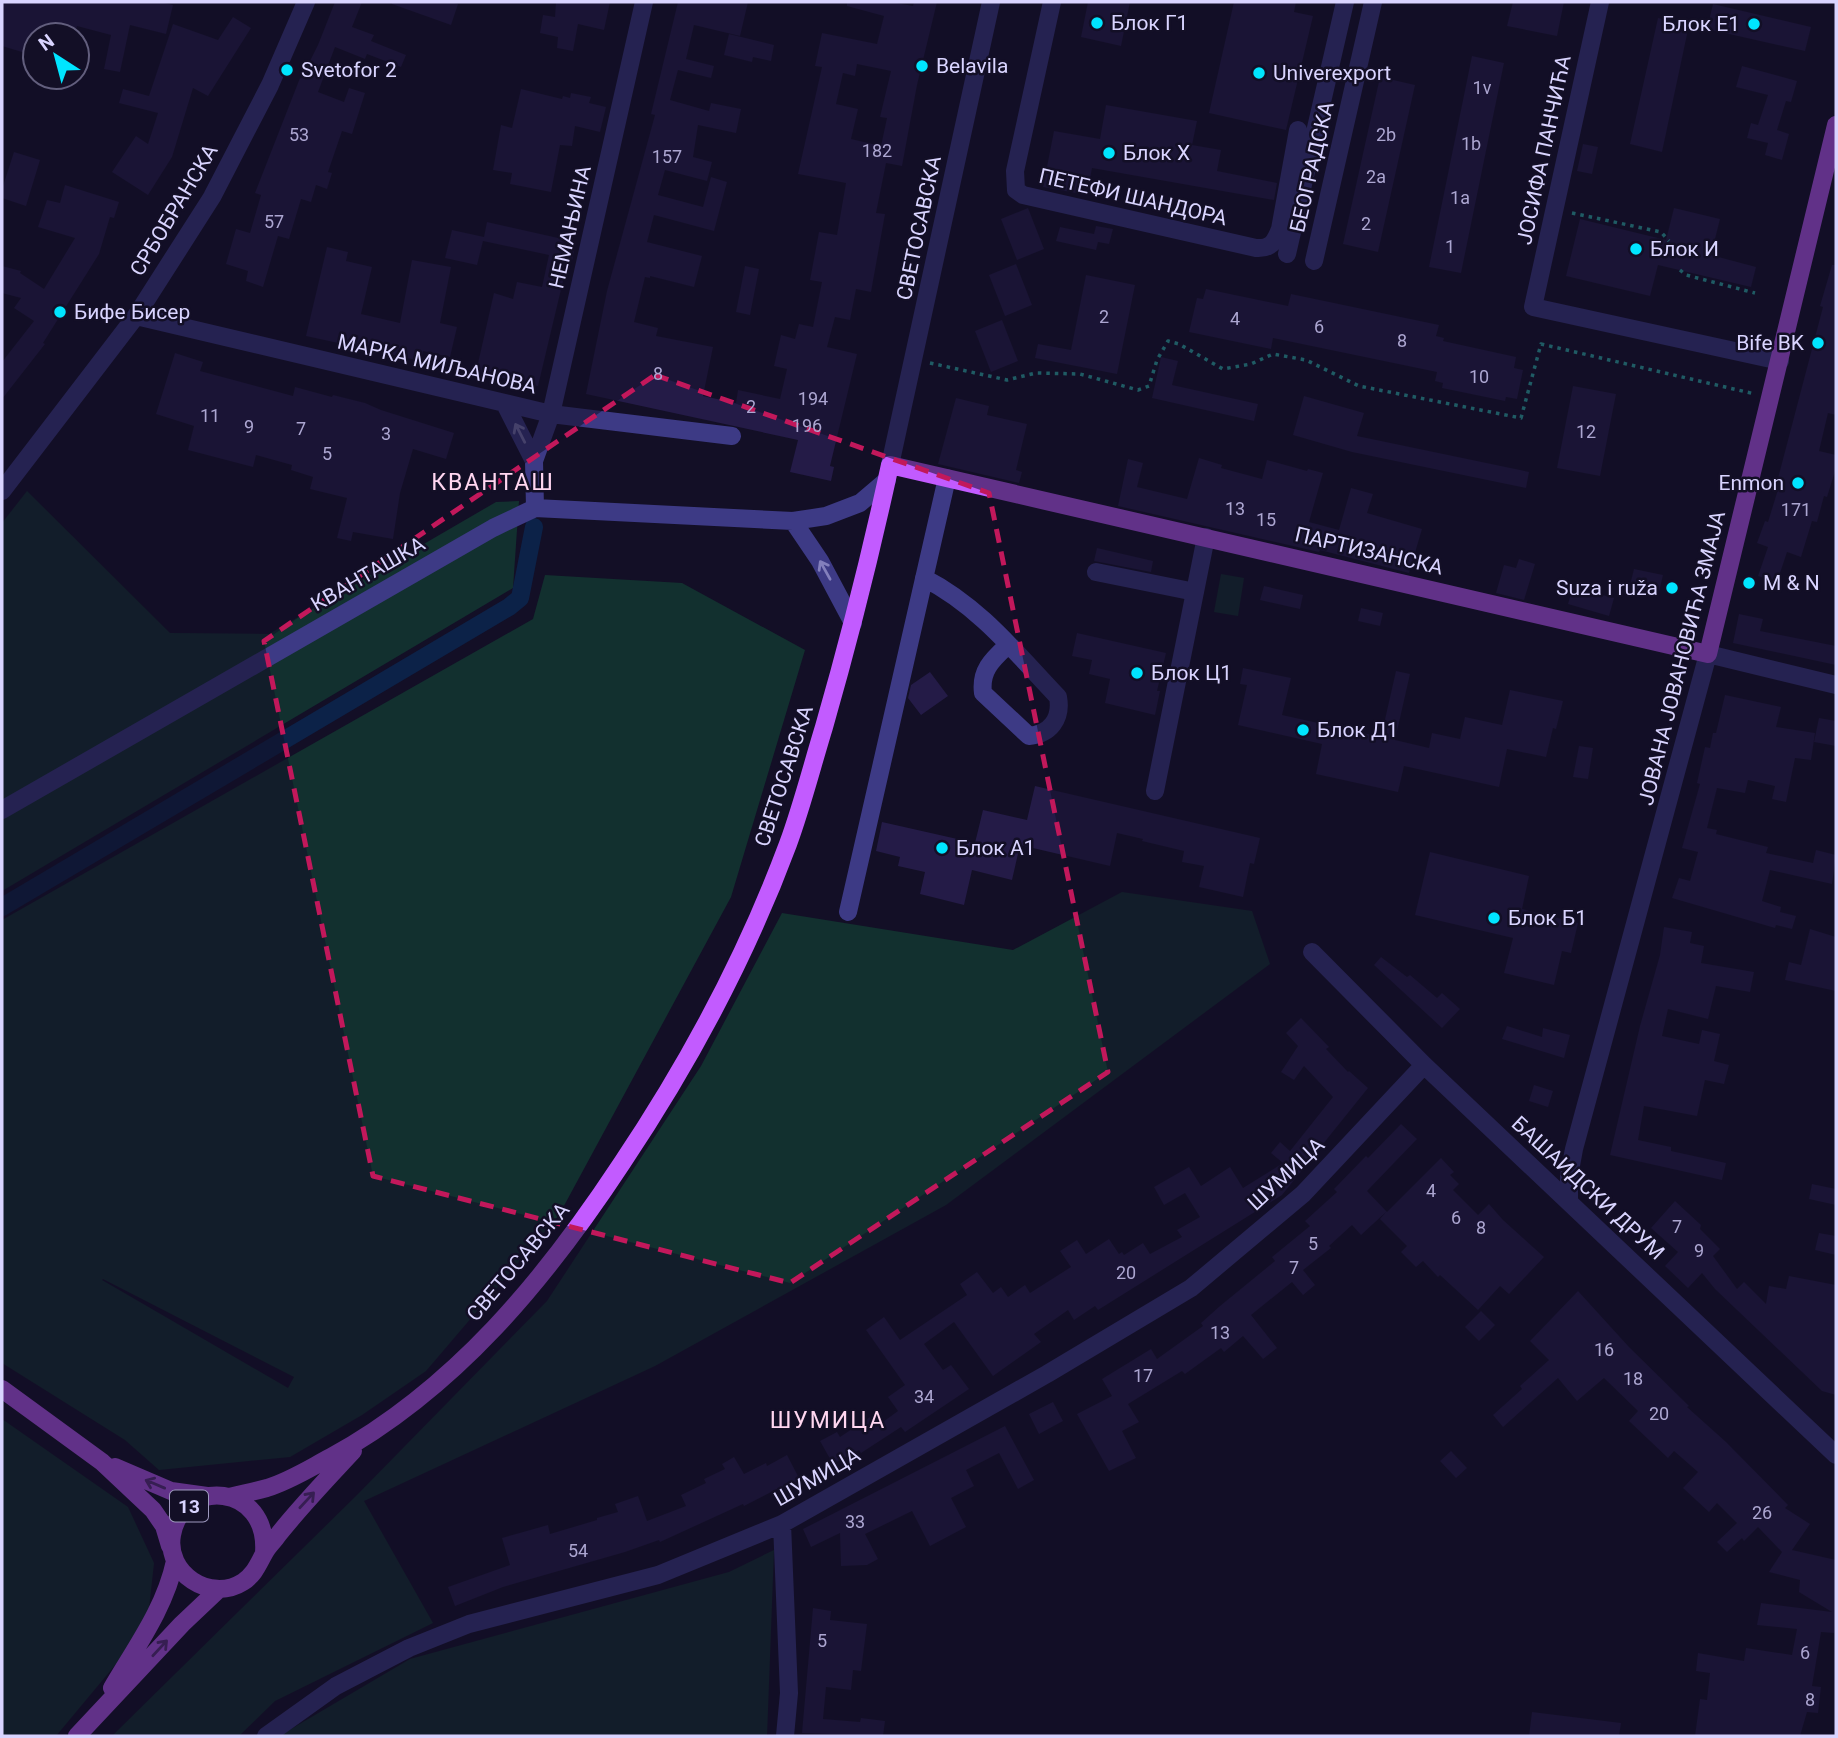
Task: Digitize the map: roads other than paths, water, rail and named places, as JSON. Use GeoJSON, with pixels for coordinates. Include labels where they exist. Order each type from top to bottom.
{"type":"FeatureCollection","features":[{"type":"Feature","properties":{"kind":"main road","name":"ЈОВАНА ЈОВАНОВИЋА ЗМАЈА"},"geometry":{"type":"LineString","coordinates":[[1708,654],[1836,125]]}},
{"type":"Feature","properties":{"kind":"main road","name":"ПАРТИЗАНСКА"},"geometry":{"type":"LineString","coordinates":[[888,472],[947,478],[1708,654]]}},
{"type":"Feature","properties":{"kind":"main road","name":"СВЕТОСАВСКА"},"geometry":{"type":"LineString","coordinates":[[365,1438],[463,1360],[521,1301],[572,1238],[646,1127],[726,985],[770,890],[803,799],[853,623],[888,472]]}},
{"type":"Feature","properties":{"kind":"main road","name":"13"},"geometry":{"type":"LineString","coordinates":[[2,1389],[102,1462],[153,1510],[164,1526],[173,1555],[186,1576],[201,1586],[219,1589],[232,1587],[253,1574],[264,1553],[265,1538],[262,1524],[254,1511],[243,1502],[229,1497],[171,1491],[102,1462]]}},
{"type":"Feature","properties":{"kind":"main road"},"geometry":{"type":"LineString","coordinates":[[229,1497],[290,1479],[365,1438]]}},
{"type":"Feature","properties":{"kind":"main road"},"geometry":{"type":"LineString","coordinates":[[264,1553],[298,1509],[365,1438]]}},
{"type":"Feature","properties":{"kind":"main road","name":"13"},"geometry":{"type":"LineString","coordinates":[[96,1715],[161,1606],[171,1579],[172,1534],[181,1515],[197,1500],[211,1496]]}},
{"type":"Feature","properties":{"kind":"main road","name":"13"},"geometry":{"type":"LineString","coordinates":[[77,1736],[182,1624],[219,1589]]}},
{"type":"Feature","properties":{"kind":"street","name":"НЕМАЊИНА"},"geometry":{"type":"LineString","coordinates":[[535,508],[534,461],[551,414],[644,2]]}},
{"type":"Feature","properties":{"kind":"street","name":"СВЕТОСАВСКА"},"geometry":{"type":"LineString","coordinates":[[888,472],[991,2]]}},
{"type":"Feature","properties":{"kind":"street","name":"ПЕТЕФИ ШАНДОРА"},"geometry":{"type":"LineString","coordinates":[[1052,2],[1015,171],[1016,190],[1023,195],[1256,248],[1266,248],[1275,242],[1280,229],[1298,131]]}},
{"type":"Feature","properties":{"kind":"street","name":"БЕОГРАДСКА"},"geometry":{"type":"LineString","coordinates":[[1287,254],[1345,2]]}},
{"type":"Feature","properties":{"kind":"street","name":"БЕОГРАДСКА"},"geometry":{"type":"LineString","coordinates":[[1314,261],[1373,2]]}},
{"type":"Feature","properties":{"kind":"street","name":"ЈОСИФА ПАНЧИЋА"},"geometry":{"type":"LineString","coordinates":[[1600,2],[1532,307],[1780,361]]}},
{"type":"Feature","properties":{"kind":"street","name":"СРБОБРАНСКА"},"geometry":{"type":"LineString","coordinates":[[2,491],[136,316],[212,197],[270,85],[303,3]]}},
{"type":"Feature","properties":{"kind":"street","name":"МАРКА МИЉАНОВА"},"geometry":{"type":"LineString","coordinates":[[136,316],[551,414],[732,436]]}},
{"type":"Feature","properties":{"kind":"street","name":"НЕМАЊИНА"},"geometry":{"type":"LineString","coordinates":[[505,404],[534,461]]}},
{"type":"Feature","properties":{"kind":"street","name":"КВАНТАШКА"},"geometry":{"type":"LineString","coordinates":[[2,810],[481,535],[535,508],[793,521],[827,516],[860,503],[888,472]]}},
{"type":"Feature","properties":{"kind":"street"},"geometry":{"type":"LineString","coordinates":[[848,912],[947,478]]}},
{"type":"Feature","properties":{"kind":"street"},"geometry":{"type":"LineString","coordinates":[[793,521],[820,561],[853,623]]}},
{"type":"Feature","properties":{"kind":"street"},"geometry":{"type":"LineString","coordinates":[[1155,791],[1206,537]]}},
{"type":"Feature","properties":{"kind":"street"},"geometry":{"type":"LineString","coordinates":[[1096,572],[1195,592]]}},
{"type":"Feature","properties":{"kind":"street"},"geometry":{"type":"LineString","coordinates":[[924,578],[971,607],[1008,645],[1058,697],[1056,719],[1042,734],[1029,736],[983,693],[982,678],[988,664],[1008,645]]}},
{"type":"Feature","properties":{"kind":"street","name":"ПАРТИЗАНСКА"},"geometry":{"type":"LineString","coordinates":[[1708,654],[1836,685]]}},
{"type":"Feature","properties":{"kind":"street","name":"ЈОВАНА ЈОВАНОВИЋА ЗМАЈА"},"geometry":{"type":"LineString","coordinates":[[1569,1200],[1569,1176],[1574,1150],[1708,654]]}},
{"type":"Feature","properties":{"kind":"street","name":"БАШАИДСКИ ДРУМ"},"geometry":{"type":"LineString","coordinates":[[1312,952],[1424,1065],[1836,1455]]}},
{"type":"Feature","properties":{"kind":"street","name":"ШУМИЦА"},"geometry":{"type":"LineString","coordinates":[[265,1736],[336,1686],[409,1648],[469,1624],[658,1575],[782,1524],[1047,1374],[1191,1288],[1303,1194],[1424,1065]]}},
{"type":"Feature","properties":{"kind":"street"},"geometry":{"type":"LineString","coordinates":[[782,1524],[789,1693],[785,1736]]}},
{"type":"Feature","properties":{"kind":"waterway"},"geometry":{"type":"LineString","coordinates":[[2,907],[509,607],[520,598],[534,527]]}},
{"type":"Feature","properties":{"kind":"place","name":"Блок Г1"},"geometry":{"type":"Point","coordinates":[1097,23]}},
{"type":"Feature","properties":{"kind":"place","name":"Блок Е1"},"geometry":{"type":"Point","coordinates":[1754,24]}},
{"type":"Feature","properties":{"kind":"place","name":"Belavila"},"geometry":{"type":"Point","coordinates":[922,66]}},
{"type":"Feature","properties":{"kind":"place","name":"Svetofor 2"},"geometry":{"type":"Point","coordinates":[287,70]}},
{"type":"Feature","properties":{"kind":"place","name":"Univerexport"},"geometry":{"type":"Point","coordinates":[1259,73]}},
{"type":"Feature","properties":{"kind":"place","name":"Блок Х"},"geometry":{"type":"Point","coordinates":[1109,153]}},
{"type":"Feature","properties":{"kind":"place","name":"Блок И"},"geometry":{"type":"Point","coordinates":[1636,249]}},
{"type":"Feature","properties":{"kind":"place","name":"Бифе Бисер"},"geometry":{"type":"Point","coordinates":[60,312]}},
{"type":"Feature","properties":{"kind":"place","name":"Bife BK"},"geometry":{"type":"Point","coordinates":[1818,343]}},
{"type":"Feature","properties":{"kind":"place","name":"Enmon"},"geometry":{"type":"Point","coordinates":[1798,483]}},
{"type":"Feature","properties":{"kind":"place","name":"M & N"},"geometry":{"type":"Point","coordinates":[1749,583]}},
{"type":"Feature","properties":{"kind":"place","name":"Suza i ruža"},"geometry":{"type":"Point","coordinates":[1672,588]}},
{"type":"Feature","properties":{"kind":"place","name":"Блок Ц1"},"geometry":{"type":"Point","coordinates":[1137,673]}},
{"type":"Feature","properties":{"kind":"place","name":"Блок Д1"},"geometry":{"type":"Point","coordinates":[1303,730]}},
{"type":"Feature","properties":{"kind":"place","name":"Блок А1"},"geometry":{"type":"Point","coordinates":[942,848]}},
{"type":"Feature","properties":{"kind":"place","name":"Блок Б1"},"geometry":{"type":"Point","coordinates":[1494,918]}},
{"type":"Feature","properties":{"kind":"district","name":"КВАНТАШ"},"geometry":{"type":"Point","coordinates":[493,482]}},
{"type":"Feature","properties":{"kind":"district","name":"ШУМИЦА"},"geometry":{"type":"Point","coordinates":[828,1420]}}]}
